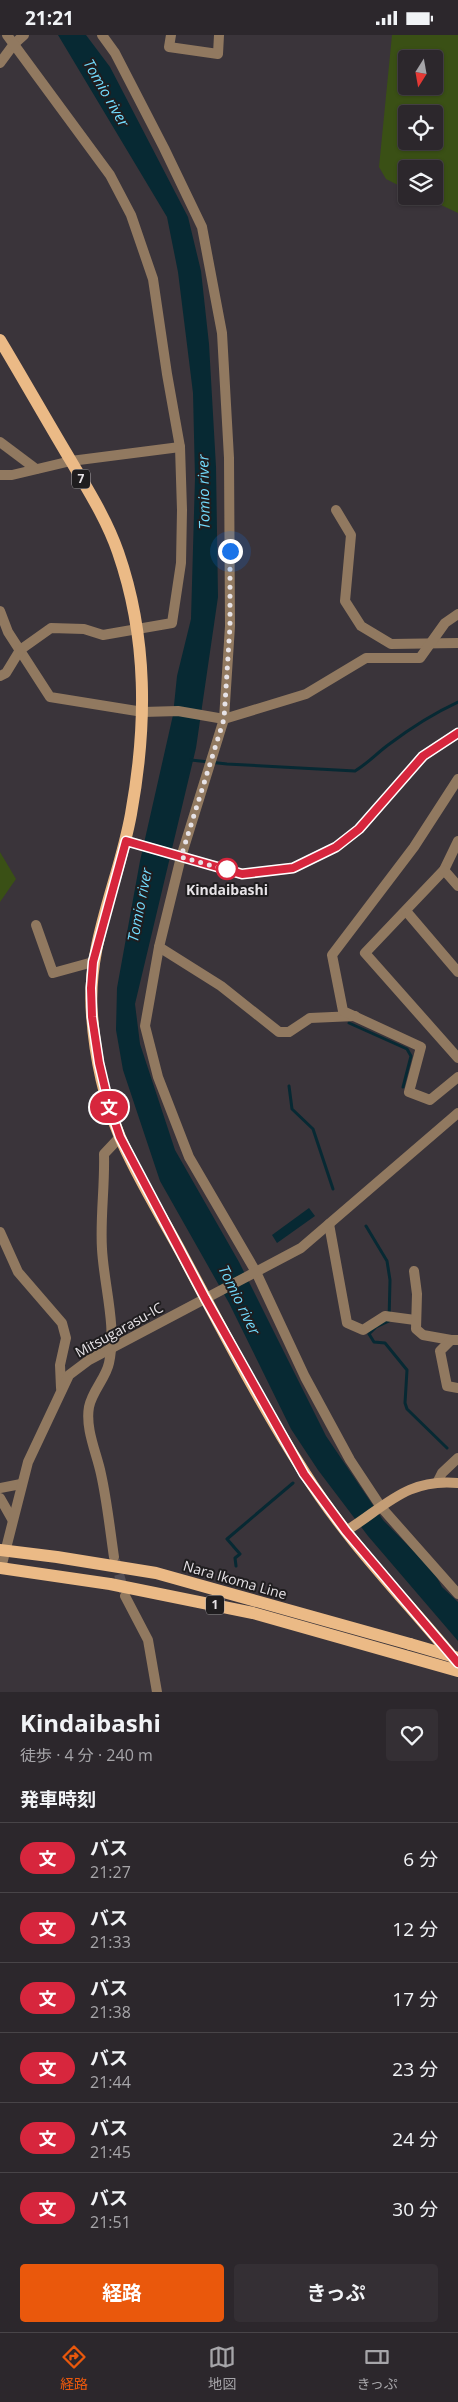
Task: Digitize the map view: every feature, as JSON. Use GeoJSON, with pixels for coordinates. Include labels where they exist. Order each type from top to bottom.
{"type":"FeatureCollection","features":[{"type":"Feature","properties":{"kind":"main road","name":"7"},"geometry":{"type":"LineString","coordinates":[[0,340],[96,504],[118,551],[129,590],[136,629],[142,676],[141,758],[126,841],[93,962],[91,988],[92,1017],[99,1063],[109,1105],[120,1137],[205,1298],[304,1474],[346,1531],[458,1663]]}},
{"type":"Feature","properties":{"kind":"main road"},"geometry":{"type":"LineString","coordinates":[[346,1531],[414,1487],[438,1481],[458,1483]]}},
{"type":"Feature","properties":{"kind":"main road","name":"Nara Ikoma Line"},"geometry":{"type":"LineString","coordinates":[[2,1551],[57,1557],[156,1573],[458,1658]]}},
{"type":"Feature","properties":{"kind":"main road","name":"Nara Ikoma Line"},"geometry":{"type":"LineString","coordinates":[[0,1568],[161,1593],[253,1613],[458,1671]]}},
{"type":"Feature","properties":{"kind":"street"},"geometry":{"type":"LineString","coordinates":[[0,676],[6,673],[20,650],[51,628],[84,629],[102,635],[172,623],[181,563],[182,510],[180,447],[166,374],[153,279],[131,215],[110,175],[95,153],[7,35]]}},
{"type":"Feature","properties":{"kind":"street"},"geometry":{"type":"LineString","coordinates":[[0,63],[14,44],[24,35]]}},
{"type":"Feature","properties":{"kind":"street"},"geometry":{"type":"LineString","coordinates":[[102,35],[119,61],[202,227],[222,333],[229,458],[230,606],[220,718],[176,856],[145,1026],[158,1077],[189,1157],[254,1273],[305,1377],[350,1460],[379,1508],[458,1594]]}},
{"type":"Feature","properties":{"kind":"street"},"geometry":{"type":"LineString","coordinates":[[171,35],[169,47],[218,54],[219,35]]}},
{"type":"Feature","properties":{"kind":"street"},"geometry":{"type":"LineString","coordinates":[[0,442],[36,469]]}},
{"type":"Feature","properties":{"kind":"street"},"geometry":{"type":"LineString","coordinates":[[0,475],[71,461],[180,447]]}},
{"type":"Feature","properties":{"kind":"street"},"geometry":{"type":"LineString","coordinates":[[336,510],[351,535],[345,601],[361,626],[390,644],[458,643]]}},
{"type":"Feature","properties":{"kind":"street"},"geometry":{"type":"LineString","coordinates":[[0,611],[8,632],[50,697],[143,712],[178,711],[220,718],[306,694],[366,658],[420,658],[445,623],[458,614]]}},
{"type":"Feature","properties":{"kind":"street"},"geometry":{"type":"LineString","coordinates":[[126,841],[242,874],[293,868],[336,847],[359,829],[423,756],[458,733]]}},
{"type":"Feature","properties":{"kind":"street"},"geometry":{"type":"LineString","coordinates":[[458,779],[414,847],[377,899],[332,955],[342,1011],[420,1047],[409,1092],[430,1100],[458,1077]]}},
{"type":"Feature","properties":{"kind":"street"},"geometry":{"type":"LineString","coordinates":[[458,841],[444,870],[365,953],[458,1056]]}},
{"type":"Feature","properties":{"kind":"street"},"geometry":{"type":"LineString","coordinates":[[444,870],[458,886]]}},
{"type":"Feature","properties":{"kind":"street"},"geometry":{"type":"LineString","coordinates":[[406,911],[458,972]]}},
{"type":"Feature","properties":{"kind":"street"},"geometry":{"type":"LineString","coordinates":[[36,925],[53,973],[93,962]]}},
{"type":"Feature","properties":{"kind":"street"},"geometry":{"type":"LineString","coordinates":[[159,947],[222,986],[279,1032],[289,1032],[310,1018],[355,1016]]}},
{"type":"Feature","properties":{"kind":"street","name":"Mitsugarasu-IC"},"geometry":{"type":"LineString","coordinates":[[0,1568],[2,1551],[28,1462],[61,1388],[69,1375],[110,1349],[301,1248],[458,1113]]}},
{"type":"Feature","properties":{"kind":"street"},"geometry":{"type":"LineString","coordinates":[[114,1557],[102,1476],[90,1427],[89,1407],[97,1385],[109,1365],[111,1327],[102,1251],[101,1223],[105,1187],[104,1154],[120,1137]]}},
{"type":"Feature","properties":{"kind":"street"},"geometry":{"type":"LineString","coordinates":[[329,1224],[347,1323],[362,1330],[385,1316],[415,1321]]}},
{"type":"Feature","properties":{"kind":"street"},"geometry":{"type":"LineString","coordinates":[[0,1232],[18,1272],[62,1323],[66,1338],[60,1365],[61,1388]]}},
{"type":"Feature","properties":{"kind":"street"},"geometry":{"type":"LineString","coordinates":[[414,1271],[417,1294],[416,1329],[422,1335],[454,1340]]}},
{"type":"Feature","properties":{"kind":"street"},"geometry":{"type":"LineString","coordinates":[[454,1340],[440,1351],[447,1386],[458,1388]]}},
{"type":"Feature","properties":{"kind":"street"},"geometry":{"type":"LineString","coordinates":[[438,1481],[442,1473],[458,1458]]}},
{"type":"Feature","properties":{"kind":"street"},"geometry":{"type":"LineString","coordinates":[[0,1488],[21,1484]]}},
{"type":"Feature","properties":{"kind":"street"},"geometry":{"type":"LineString","coordinates":[[0,1498],[12,1519]]}},
{"type":"Feature","properties":{"kind":"street"},"geometry":{"type":"LineString","coordinates":[[0,1538],[2,1551]]}},
{"type":"Feature","properties":{"kind":"street"},"geometry":{"type":"LineString","coordinates":[[125,1596],[148,1640],[157,1692]]}},
{"type":"Feature","properties":{"kind":"green space"},"geometry":{"type":"Polygon","coordinates":[[[392,35],[458,35],[458,213],[441,205],[443,205],[443,160],[398,160],[398,185],[386,179],[379,167],[392,35]]]}},
{"type":"Feature","properties":{"kind":"green space"},"geometry":{"type":"Polygon","coordinates":[[[0,852],[16,879],[0,902],[0,852]]]}},
{"type":"Feature","properties":{"kind":"water","name":"Tomio river"},"geometry":{"type":"Polygon","coordinates":[[[58,35],[86,35],[110,67],[188,217],[201,271],[209,344],[216,467],[218,597],[196,748],[135,1004],[140,1044],[175,1150],[239,1262],[326,1436],[383,1520],[434,1572],[442,1587],[458,1602],[458,1641],[368,1536],[318,1470],[291,1429],[229,1303],[160,1181],[123,1070],[116,1030],[117,988],[140,861],[173,715],[177,676],[191,619],[195,478],[193,393],[178,272],[167,217],[58,35]]]}},
{"type":"Feature","properties":{"kind":"water"},"geometry":{"type":"Polygon","coordinates":[[[309,1208],[315,1216],[277,1243],[272,1235],[309,1208]]]}},
{"type":"Feature","properties":{"kind":"waterway"},"geometry":{"type":"LineString","coordinates":[[191,760],[227,764],[355,771],[413,727],[458,702]]}},
{"type":"Feature","properties":{"kind":"waterway"},"geometry":{"type":"LineString","coordinates":[[349,1023],[407,1049],[411,1056],[403,1087]]}},
{"type":"Feature","properties":{"kind":"waterway"},"geometry":{"type":"LineString","coordinates":[[289,1086],[292,1109],[313,1129],[333,1189]]}},
{"type":"Feature","properties":{"kind":"waterway"},"geometry":{"type":"LineString","coordinates":[[366,1226],[387,1261],[390,1280],[389,1321],[376,1327],[369,1334],[374,1342],[385,1343],[407,1370],[405,1403],[407,1409],[447,1448]]}},
{"type":"Feature","properties":{"kind":"waterway"},"geometry":{"type":"LineString","coordinates":[[236,1566],[235,1558],[240,1554],[227,1539],[293,1483]]}},
{"type":"Feature","properties":{"kind":"tunnel"},"geometry":{"type":"LineString","coordinates":[[115,1560],[124,1592]]}},
{"type":"Feature","properties":{"kind":"bus line","name":"文"},"geometry":{"type":"LineString","coordinates":[[458,733],[423,756],[359,829],[336,847],[293,868],[265,873],[242,874],[126,841],[93,962],[91,988],[92,1017],[99,1063],[104,1088],[120,1137],[205,1298],[264,1406],[304,1474],[346,1531],[458,1663]]}},
{"type":"Feature","properties":{"kind":"place","name":"Kindaibashi"},"geometry":{"type":"Point","coordinates":[227,869]}},
{"type":"Feature","properties":{"kind":"route"},"geometry":{"type":"LineString","coordinates":[[227,869],[231,871],[181,857],[224,719],[230,626],[230,551]]}}]}
